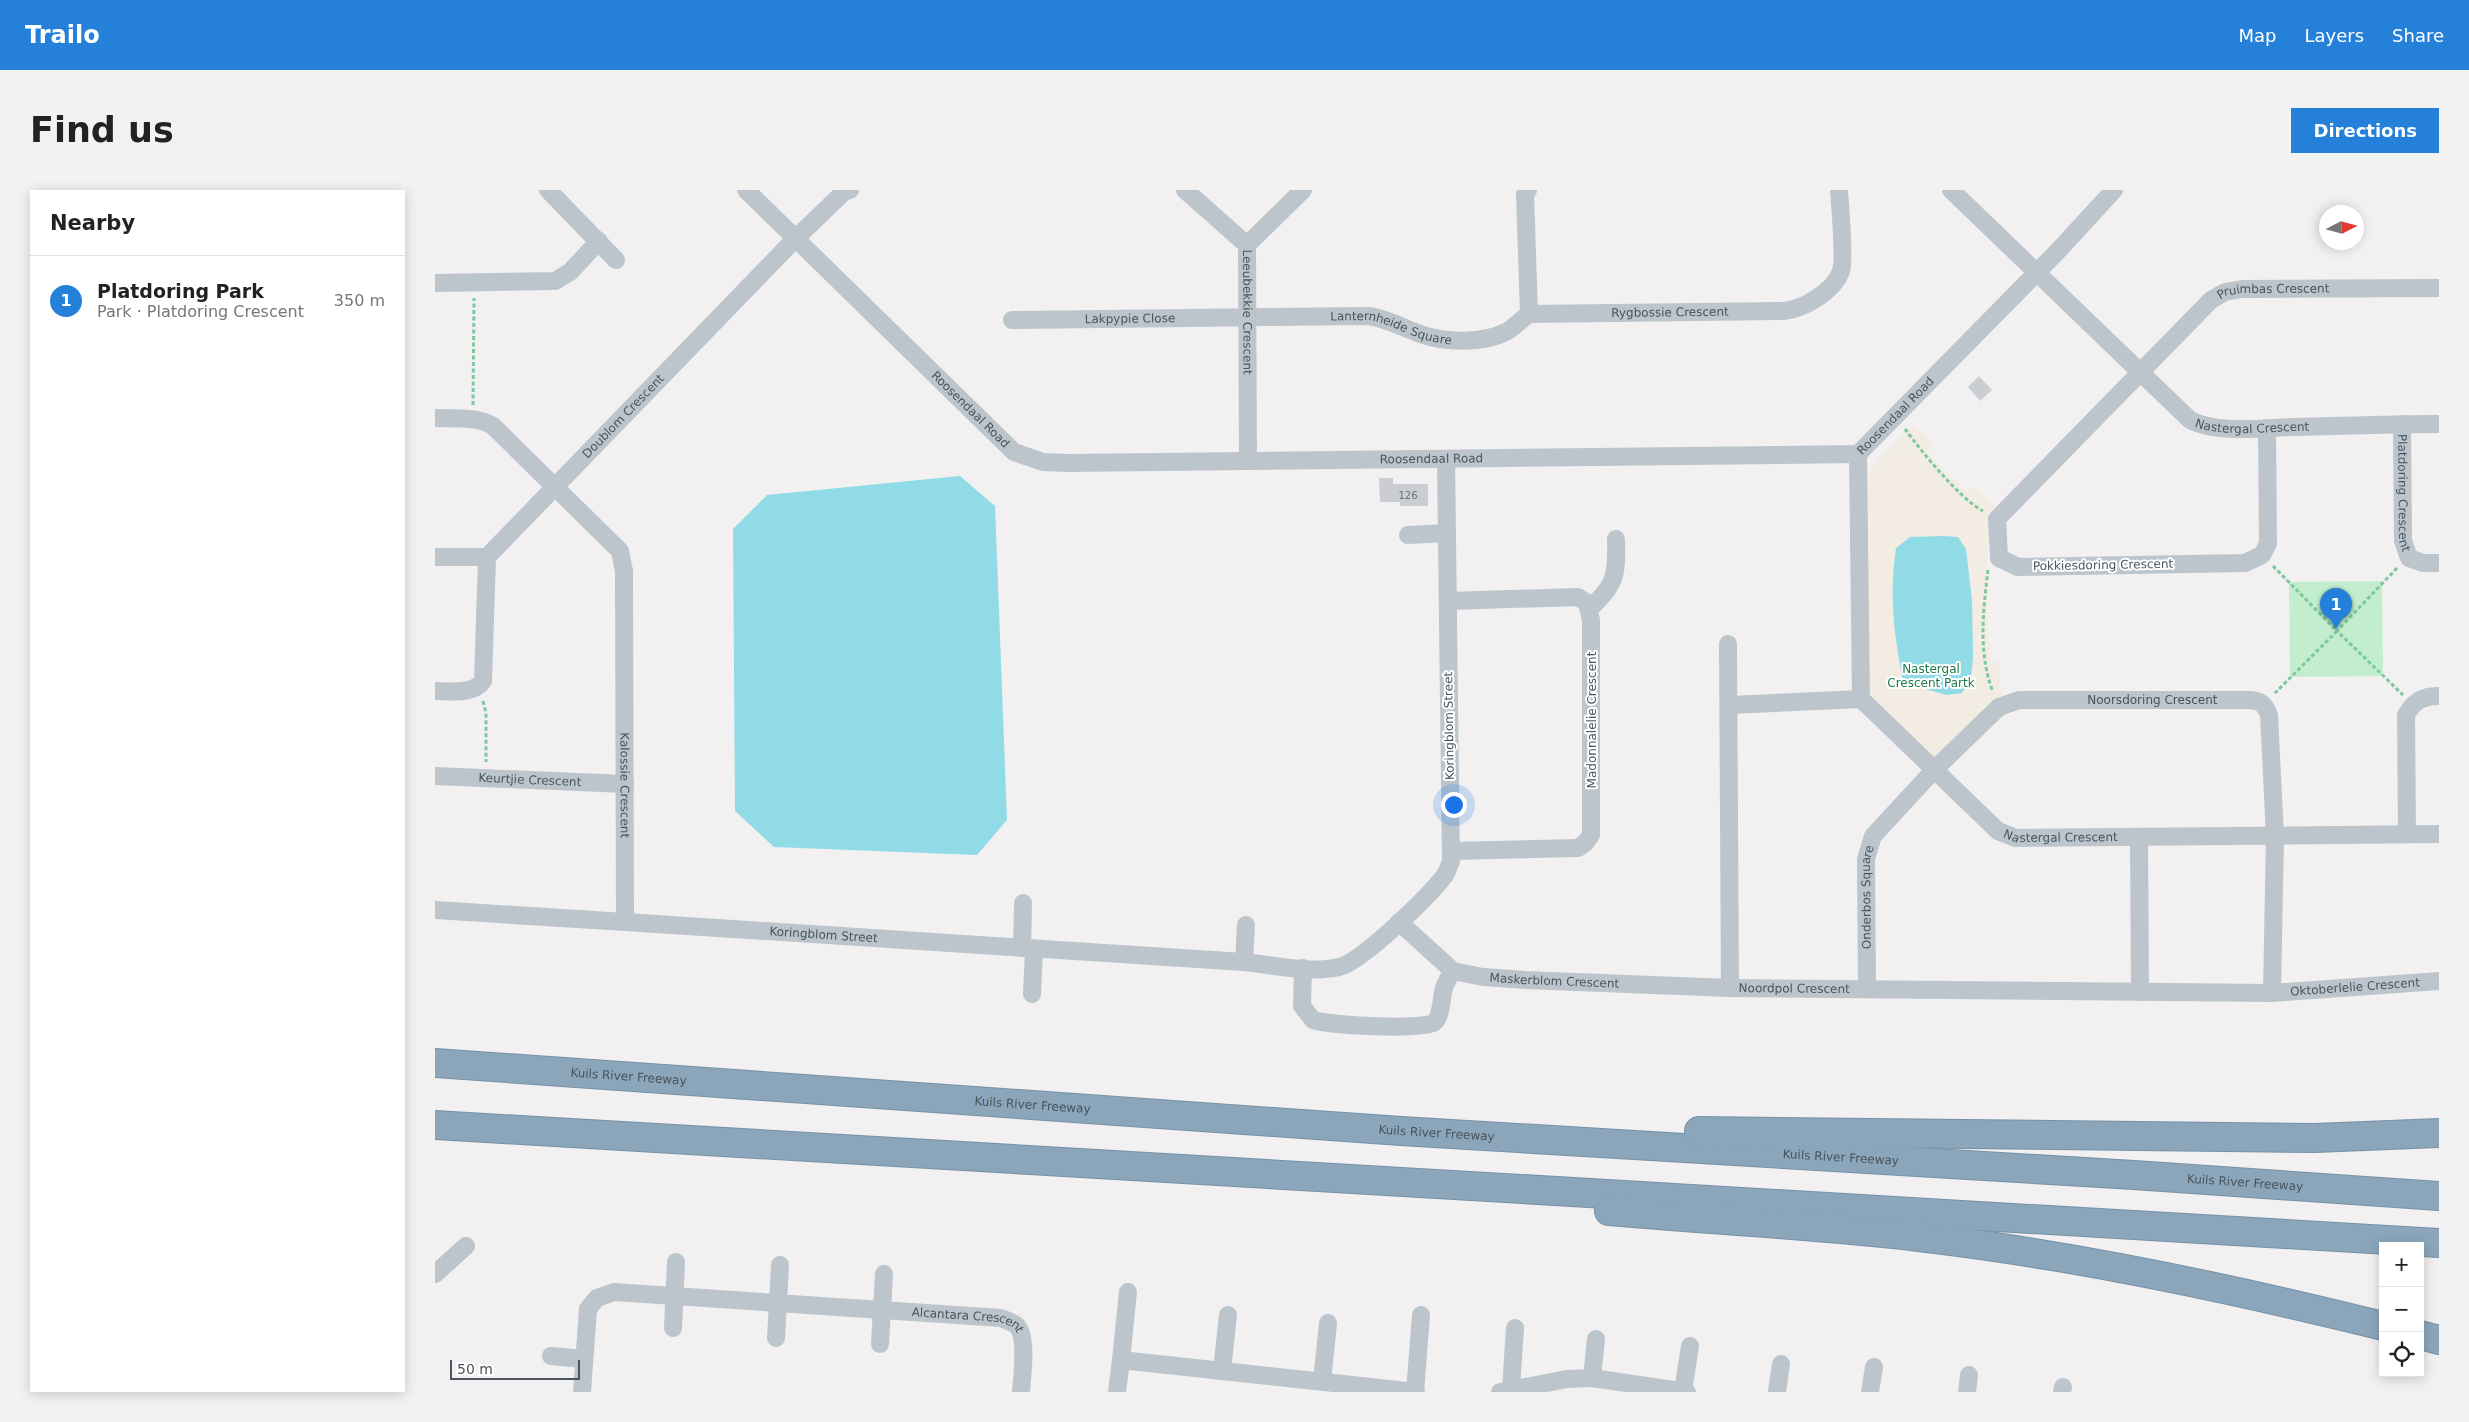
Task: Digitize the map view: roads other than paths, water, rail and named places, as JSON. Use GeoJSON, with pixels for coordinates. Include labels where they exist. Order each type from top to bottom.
{"type":"FeatureCollection","features":[{"type":"Feature","properties":{"kind":"highway","name":"Kuils River Freeway"},"geometry":{"type":"LineString","coordinates":[[435,1063],[1401,1131],[2114,1174],[2439,1196]]}},
{"type":"Feature","properties":{"kind":"highway"},"geometry":{"type":"LineString","coordinates":[[1401,1131],[1494,1124],[1717,1132],[2286,1138],[2439,1133]]}},
{"type":"Feature","properties":{"kind":"highway"},"geometry":{"type":"LineString","coordinates":[[435,1125],[1447,1183],[2439,1243]]}},
{"type":"Feature","properties":{"kind":"highway"},"geometry":{"type":"LineString","coordinates":[[1447,1183],[1504,1202],[1919,1237],[2059,1258],[2178,1279],[2379,1325]]}},
{"type":"Feature","properties":{"kind":"highway"},"geometry":{"type":"LineString","coordinates":[[2424,1336],[2439,1340]]}},
{"type":"Feature","properties":{"kind":"street"},"geometry":{"type":"LineString","coordinates":[[548,190],[616,260]]}},
{"type":"Feature","properties":{"kind":"street","name":"Roosendaal Road"},"geometry":{"type":"LineString","coordinates":[[746,190],[1013,452],[1043,462],[1858,454],[2037,272],[2114,190]]}},
{"type":"Feature","properties":{"kind":"street"},"geometry":{"type":"LineString","coordinates":[[796,238],[844,192],[850,190]]}},
{"type":"Feature","properties":{"kind":"street","name":"Leeubekkie Crescent"},"geometry":{"type":"LineString","coordinates":[[1185,190],[1247,245],[1248,461]]}},
{"type":"Feature","properties":{"kind":"street"},"geometry":{"type":"LineString","coordinates":[[1247,245],[1303,190]]}},
{"type":"Feature","properties":{"kind":"street"},"geometry":{"type":"LineString","coordinates":[[1528,190],[1525,194],[1529,314]]}},
{"type":"Feature","properties":{"kind":"street","name":"Rygbossie Crescent"},"geometry":{"type":"LineString","coordinates":[[1529,314],[1783,312],[1804,306],[1825,291],[1841,270],[1839,190]]}},
{"type":"Feature","properties":{"kind":"street","name":"Nastergal Crescent"},"geometry":{"type":"LineString","coordinates":[[1951,190],[2190,420],[2199,425],[2213,428],[2267,428],[2439,424]]}},
{"type":"Feature","properties":{"kind":"street","name":"Doublom Crescent"},"geometry":{"type":"LineString","coordinates":[[487,557],[796,238]]}},
{"type":"Feature","properties":{"kind":"street"},"geometry":{"type":"LineString","coordinates":[[435,283],[555,281],[570,272],[599,241]]}},
{"type":"Feature","properties":{"kind":"street","name":"Pruimbas Crescent"},"geometry":{"type":"LineString","coordinates":[[2140,371],[2211,300],[2225,292],[2242,289],[2439,288]]}},
{"type":"Feature","properties":{"kind":"street","name":"Lanternheide Square"},"geometry":{"type":"LineString","coordinates":[[1246,318],[1369,316],[1390,320],[1421,334],[1436,338],[1472,340],[1497,336],[1509,330],[1529,314]]}},
{"type":"Feature","properties":{"kind":"street","name":"Lakpypie Close"},"geometry":{"type":"LineString","coordinates":[[1012,320],[1246,318]]}},
{"type":"Feature","properties":{"kind":"street","name":"Pokkiesdoring Crescent"},"geometry":{"type":"LineString","coordinates":[[2140,371],[1997,519],[1999,558],[2017,567],[2245,563],[2262,555],[2268,544],[2267,428]]}},
{"type":"Feature","properties":{"kind":"street","name":"Kalossie Crescent"},"geometry":{"type":"LineString","coordinates":[[435,418],[471,419],[486,422],[493,426],[620,551],[623,561],[625,922]]}},
{"type":"Feature","properties":{"kind":"street","name":"Platdoring Crescent"},"geometry":{"type":"LineString","coordinates":[[2402,424],[2403,541],[2409,558],[2423,563],[2439,563]]}},
{"type":"Feature","properties":{"kind":"street"},"geometry":{"type":"LineString","coordinates":[[1729,705],[1861,699],[1858,454]]}},
{"type":"Feature","properties":{"kind":"street","name":"Koringblom Street"},"geometry":{"type":"LineString","coordinates":[[625,922],[1244,962],[1303,968],[1330,968],[1347,964],[1363,954],[1399,922],[1444,876],[1448,870],[1452,851],[1446,459]]}},
{"type":"Feature","properties":{"kind":"street"},"geometry":{"type":"LineString","coordinates":[[1408,535],[1447,533]]}},
{"type":"Feature","properties":{"kind":"street"},"geometry":{"type":"LineString","coordinates":[[1447,600],[1578,597],[1587,603],[1589,609],[1606,594],[1615,578],[1617,539]]}},
{"type":"Feature","properties":{"kind":"street"},"geometry":{"type":"LineString","coordinates":[[435,557],[487,557],[484,675],[479,686],[468,690],[435,691]]}},
{"type":"Feature","properties":{"kind":"street","name":"Madonnalelie Crescent"},"geometry":{"type":"LineString","coordinates":[[1452,851],[1578,848],[1591,835],[1589,609]]}},
{"type":"Feature","properties":{"kind":"street","name":"Noordpol Crescent"},"geometry":{"type":"LineString","coordinates":[[1728,644],[1730,988],[2179,992]]}},
{"type":"Feature","properties":{"kind":"street"},"geometry":{"type":"LineString","coordinates":[[2407,834],[2406,714],[2413,704],[2427,696],[2439,696]]}},
{"type":"Feature","properties":{"kind":"street","name":"Nastergal Crescent"},"geometry":{"type":"LineString","coordinates":[[1861,699],[1989,825],[2005,835],[2016,838],[2439,834]]}},
{"type":"Feature","properties":{"kind":"street","name":"Noorsdoring Crescent"},"geometry":{"type":"LineString","coordinates":[[1934,770],[1999,706],[2019,700],[2257,700],[2263,704],[2269,715],[2275,836]]}},
{"type":"Feature","properties":{"kind":"street","name":"Onderbos Square"},"geometry":{"type":"LineString","coordinates":[[1867,989],[1865,879],[1869,846],[1881,826],[1934,770]]}},
{"type":"Feature","properties":{"kind":"street","name":"Keurtjie Crescent"},"geometry":{"type":"LineString","coordinates":[[435,776],[486,780],[625,784]]}},
{"type":"Feature","properties":{"kind":"street"},"geometry":{"type":"LineString","coordinates":[[2139,836],[2140,992]]}},
{"type":"Feature","properties":{"kind":"street","name":"Oktoberlelie Crescent"},"geometry":{"type":"LineString","coordinates":[[2272,993],[2275,836]]}},
{"type":"Feature","properties":{"kind":"street"},"geometry":{"type":"LineString","coordinates":[[1023,903],[1032,994]]}},
{"type":"Feature","properties":{"kind":"street"},"geometry":{"type":"LineString","coordinates":[[435,910],[625,922]]}},
{"type":"Feature","properties":{"kind":"street","name":"Maskerblom Crescent"},"geometry":{"type":"LineString","coordinates":[[1399,922],[1453,971],[1483,978],[1730,988]]}},
{"type":"Feature","properties":{"kind":"street"},"geometry":{"type":"LineString","coordinates":[[1244,962],[1246,925]]}},
{"type":"Feature","properties":{"kind":"street"},"geometry":{"type":"LineString","coordinates":[[1303,968],[1302,1006],[1313,1020],[1393,1027],[1429,1026],[1434,1022],[1438,1017],[1443,989],[1453,971]]}},
{"type":"Feature","properties":{"kind":"street","name":"Oktoberlelie Crescent"},"geometry":{"type":"LineString","coordinates":[[2179,992],[2272,993],[2439,981]]}},
{"type":"Feature","properties":{"kind":"street"},"geometry":{"type":"LineString","coordinates":[[435,1274],[466,1246]]}},
{"type":"Feature","properties":{"kind":"street"},"geometry":{"type":"LineString","coordinates":[[673,1328],[676,1262]]}},
{"type":"Feature","properties":{"kind":"street"},"geometry":{"type":"LineString","coordinates":[[776,1338],[780,1265]]}},
{"type":"Feature","properties":{"kind":"street"},"geometry":{"type":"LineString","coordinates":[[880,1344],[884,1274]]}},
{"type":"Feature","properties":{"kind":"street","name":"Alcantara Crescent"},"geometry":{"type":"LineString","coordinates":[[582,1392],[587,1316],[592,1303],[597,1298],[614,1292],[1001,1318],[1017,1326],[1023,1346],[1021,1392]]}},
{"type":"Feature","properties":{"kind":"street"},"geometry":{"type":"LineString","coordinates":[[1117,1392],[1128,1292]]}},
{"type":"Feature","properties":{"kind":"street"},"geometry":{"type":"LineString","coordinates":[[1222,1371],[1228,1315]]}},
{"type":"Feature","properties":{"kind":"street"},"geometry":{"type":"LineString","coordinates":[[1121,1360],[1415,1392],[1421,1315]]}},
{"type":"Feature","properties":{"kind":"street"},"geometry":{"type":"LineString","coordinates":[[1322,1381],[1327,1323]]}},
{"type":"Feature","properties":{"kind":"street"},"geometry":{"type":"LineString","coordinates":[[1515,1328],[1505,1390],[1567,1379],[1592,1378],[1687,1392]]}},
{"type":"Feature","properties":{"kind":"street"},"geometry":{"type":"LineString","coordinates":[[1592,1378],[1596,1339]]}},
{"type":"Feature","properties":{"kind":"street"},"geometry":{"type":"LineString","coordinates":[[1683,1392],[1690,1346]]}},
{"type":"Feature","properties":{"kind":"street"},"geometry":{"type":"LineString","coordinates":[[551,1356],[584,1359]]}},
{"type":"Feature","properties":{"kind":"street"},"geometry":{"type":"LineString","coordinates":[[1777,1392],[1781,1364]]}},
{"type":"Feature","properties":{"kind":"street"},"geometry":{"type":"LineString","coordinates":[[1870,1392],[1874,1367]]}},
{"type":"Feature","properties":{"kind":"water"},"geometry":{"type":"Polygon","coordinates":[[[960,476],[995,506],[1007,820],[977,855],[774,847],[735,811],[733,529],[767,495],[960,476]]]}},
{"type":"Feature","properties":{"kind":"water"},"geometry":{"type":"Polygon","coordinates":[[[1910,537],[1958,537],[1966,549],[1972,600],[1973,658],[1971,678],[1962,693],[1946,695],[1903,682],[1893,615],[1896,548],[1910,537]]]}},
{"type":"Feature","properties":{"kind":"place","name":"Platdoring Park"},"geometry":{"type":"Point","coordinates":[2336,629]}},
{"type":"Feature","properties":{"kind":"park label","name":"Nastergal Crescent Partk"},"geometry":{"type":"Point","coordinates":[1931,676]}}]}
